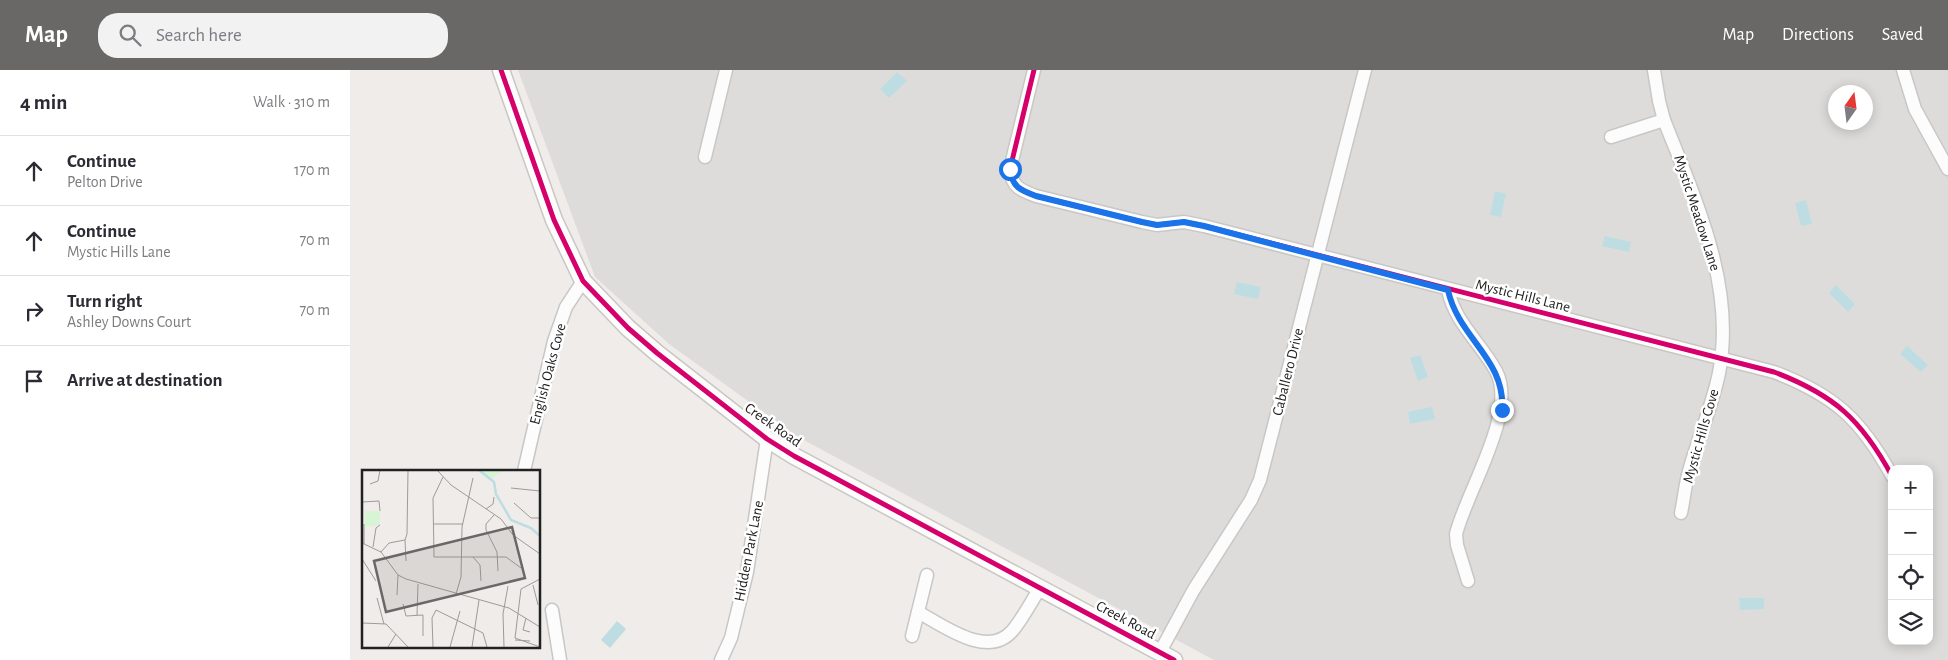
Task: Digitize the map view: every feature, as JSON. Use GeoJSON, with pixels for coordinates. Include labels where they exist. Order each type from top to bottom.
{"type":"FeatureCollection","features":[{"type":"Feature","properties":{"kind":"street","name":"Creek Road"},"geometry":{"type":"LineString","coordinates":[[501,70],[554,220],[583,281],[642,340],[767,439],[794,456],[1167,656]]}},
{"type":"Feature","properties":{"kind":"street"},"geometry":{"type":"LineString","coordinates":[[705,157],[726,70]]}},
{"type":"Feature","properties":{"kind":"street","name":"Mystic Hills Lane"},"geometry":{"type":"LineString","coordinates":[[1034,70],[1010,169],[1014,184],[1019,190],[1036,196],[1157,225],[1184,222],[1774,372],[1805,384],[1832,400],[1858,422],[1878,449],[1888,468]]}},
{"type":"Feature","properties":{"kind":"street","name":"Caballero Drive"},"geometry":{"type":"LineString","coordinates":[[1167,656],[1193,591],[1238,522],[1257,486],[1268,453],[1365,70]]}},
{"type":"Feature","properties":{"kind":"street","name":"Mystic Meadow Lane"},"geometry":{"type":"LineString","coordinates":[[1654,70],[1664,120],[1714,258],[1721,302],[1721,359]]}},
{"type":"Feature","properties":{"kind":"street"},"geometry":{"type":"LineString","coordinates":[[1903,70],[1916,109],[1948,170]]}},
{"type":"Feature","properties":{"kind":"street"},"geometry":{"type":"LineString","coordinates":[[1611,137],[1664,120]]}},
{"type":"Feature","properties":{"kind":"street","name":"English Oaks Cove"},"geometry":{"type":"LineString","coordinates":[[524,470],[554,342],[566,307],[583,281]]}},
{"type":"Feature","properties":{"kind":"street"},"geometry":{"type":"LineString","coordinates":[[1448,290],[1456,315],[1496,371],[1503,396],[1498,422],[1456,534],[1457,545],[1468,581]]}},
{"type":"Feature","properties":{"kind":"street","name":"Mystic Hills Cove"},"geometry":{"type":"LineString","coordinates":[[1681,513],[1688,473],[1712,406],[1721,359]]}},
{"type":"Feature","properties":{"kind":"street","name":"Hidden Park Lane"},"geometry":{"type":"LineString","coordinates":[[720,660],[731,638],[746,572],[767,439]]}},
{"type":"Feature","properties":{"kind":"street"},"geometry":{"type":"LineString","coordinates":[[912,636],[927,575]]}},
{"type":"Feature","properties":{"kind":"street"},"geometry":{"type":"LineString","coordinates":[[918,612],[977,643],[991,644],[1007,637],[1040,588]]}},
{"type":"Feature","properties":{"kind":"street"},"geometry":{"type":"LineString","coordinates":[[552,610],[560,660]]}},
{"type":"Feature","properties":{"kind":"shaded area"},"geometry":{"type":"Polygon","coordinates":[[[518,70],[1948,70],[1948,660],[1214,660],[798,437],[669,344],[595,277],[518,70]]]}},
{"type":"Feature","properties":{"kind":"water"},"geometry":{"type":"Polygon","coordinates":[[[897,72],[907,81],[889,98],[880,89],[897,72]]]}},
{"type":"Feature","properties":{"kind":"water"},"geometry":{"type":"Polygon","coordinates":[[[1495,191],[1506,194],[1501,217],[1490,215],[1495,191]]]}},
{"type":"Feature","properties":{"kind":"water"},"geometry":{"type":"Polygon","coordinates":[[[1806,200],[1812,224],[1801,226],[1795,203],[1806,200]]]}},
{"type":"Feature","properties":{"kind":"water"},"geometry":{"type":"Polygon","coordinates":[[[1605,236],[1631,242],[1629,252],[1602,246],[1605,236]]]}},
{"type":"Feature","properties":{"kind":"water"},"geometry":{"type":"Polygon","coordinates":[[[1237,282],[1261,287],[1258,299],[1234,294],[1237,282]]]}},
{"type":"Feature","properties":{"kind":"water"},"geometry":{"type":"Polygon","coordinates":[[[1836,285],[1855,304],[1848,312],[1829,293],[1836,285]]]}},
{"type":"Feature","properties":{"kind":"water"},"geometry":{"type":"Polygon","coordinates":[[[1907,346],[1928,365],[1921,372],[1900,354],[1907,346]]]}},
{"type":"Feature","properties":{"kind":"water"},"geometry":{"type":"Polygon","coordinates":[[[1420,355],[1428,377],[1418,381],[1410,358],[1420,355]]]}},
{"type":"Feature","properties":{"kind":"water"},"geometry":{"type":"Polygon","coordinates":[[[1432,407],[1435,419],[1410,424],[1408,412],[1432,407]]]}},
{"type":"Feature","properties":{"kind":"water"},"geometry":{"type":"Polygon","coordinates":[[[1739,598],[1764,598],[1764,609],[1740,610],[1739,598]]]}},
{"type":"Feature","properties":{"kind":"water"},"geometry":{"type":"Polygon","coordinates":[[[617,621],[626,629],[610,648],[601,640],[617,621]]]}},
{"type":"Feature","properties":{"kind":"cycle path"},"geometry":{"type":"LineString","coordinates":[[501,70],[554,220],[583,281],[628,328],[767,439],[794,456],[1174,660]]}},
{"type":"Feature","properties":{"kind":"cycle path"},"geometry":{"type":"LineString","coordinates":[[1034,70],[1010,169],[1015,184],[1025,192],[1157,225],[1184,222],[1204,226],[1774,372],[1813,390],[1844,411],[1869,439],[1888,469]]}},
{"type":"Feature","properties":{"kind":"route"},"geometry":{"type":"LineString","coordinates":[[1010,169],[1011,177],[1019,190],[1036,196],[1157,225],[1184,222],[1204,226],[1448,290],[1456,315],[1496,371],[1503,396],[1502,410]]}}]}
